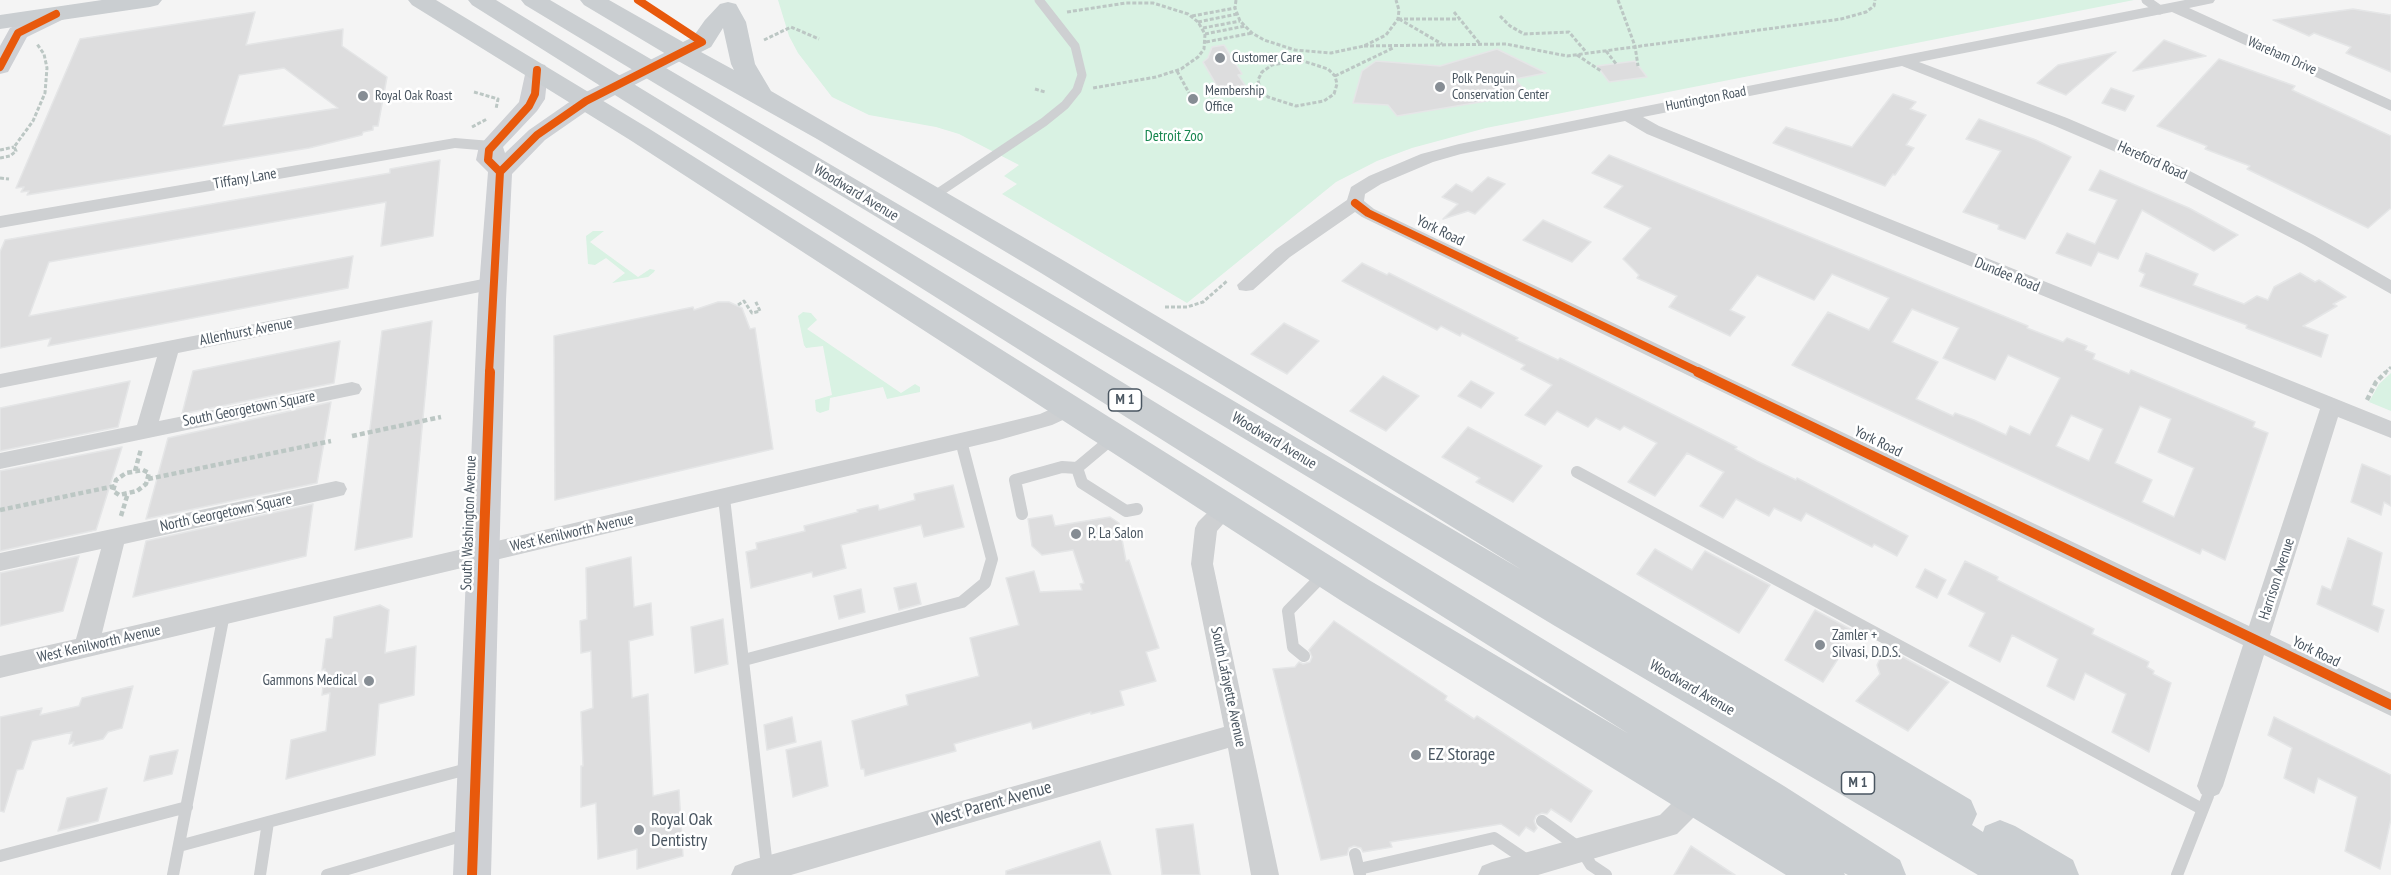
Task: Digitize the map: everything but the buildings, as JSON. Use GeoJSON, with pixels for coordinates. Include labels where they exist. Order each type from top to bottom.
{"type":"FeatureCollection","features":[{"type":"Feature","properties":{"kind":"main road"},"geometry":{"type":"LineString","coordinates":[[0,4],[9,0],[21,2],[37,11],[56,14]]}},
{"type":"Feature","properties":{"kind":"main road"},"geometry":{"type":"LineString","coordinates":[[0,22],[150,0]]}},
{"type":"Feature","properties":{"kind":"main road"},"geometry":{"type":"LineString","coordinates":[[420,0],[537,70],[593,97],[1326,572],[1824,875]]}},
{"type":"Feature","properties":{"kind":"main road","name":"M 1"},"geometry":{"type":"LineString","coordinates":[[480,0],[1770,800],[1885,875]]}},
{"type":"Feature","properties":{"kind":"main road","name":"Woodward Avenue"},"geometry":{"type":"LineString","coordinates":[[533,0],[1588,627],[2018,875]]}},
{"type":"Feature","properties":{"kind":"main road","name":"Woodward Avenue"},"geometry":{"type":"LineString","coordinates":[[592,0],[673,56],[762,98],[1051,266],[2058,875]]}},
{"type":"Feature","properties":{"kind":"main road"},"geometry":{"type":"LineString","coordinates":[[537,70],[535,94],[529,106],[491,146],[500,172],[543,130],[593,97],[702,42],[713,25],[728,9],[734,22],[743,64],[762,98]]}},
{"type":"Feature","properties":{"kind":"main road"},"geometry":{"type":"LineString","coordinates":[[0,67],[18,33],[56,14]]}},
{"type":"Feature","properties":{"kind":"main road","name":"South Washington Avenue"},"geometry":{"type":"LineString","coordinates":[[472,875],[493,283],[500,172]]}},
{"type":"Feature","properties":{"kind":"street","name":"Huntington Road"},"geometry":{"type":"LineString","coordinates":[[1246,285],[1283,253],[1355,203],[1356,191],[1427,158],[1501,139],[2208,0]]}},
{"type":"Feature","properties":{"kind":"street","name":"Wareham Drive"},"geometry":{"type":"LineString","coordinates":[[2167,8],[2391,106]]}},
{"type":"Feature","properties":{"kind":"street","name":"Hereford Road"},"geometry":{"type":"LineString","coordinates":[[1902,60],[1930,73],[2072,126],[2180,173],[2309,240],[2391,288]]}},
{"type":"Feature","properties":{"kind":"street","name":"Dundee Road"},"geometry":{"type":"LineString","coordinates":[[1626,115],[1663,135],[2391,430]]}},
{"type":"Feature","properties":{"kind":"street","name":"Tiffany Lane"},"geometry":{"type":"LineString","coordinates":[[0,222],[455,143],[491,146]]}},
{"type":"Feature","properties":{"kind":"street","name":"York Road"},"geometry":{"type":"LineString","coordinates":[[1355,203],[1357,207],[1379,219],[2391,705]]}},
{"type":"Feature","properties":{"kind":"street","name":"Allenhurst Avenue"},"geometry":{"type":"LineString","coordinates":[[0,381],[493,283]]}},
{"type":"Feature","properties":{"kind":"street"},"geometry":{"type":"LineString","coordinates":[[145,436],[169,348]]}},
{"type":"Feature","properties":{"kind":"street","name":"South Georgetown Square"},"geometry":{"type":"LineString","coordinates":[[0,461],[145,436],[352,389]]}},
{"type":"Feature","properties":{"kind":"street","name":"Harrison Avenue"},"geometry":{"type":"LineString","coordinates":[[2209,791],[2331,406]]}},
{"type":"Feature","properties":{"kind":"street","name":"West Kenilworth Avenue"},"geometry":{"type":"LineString","coordinates":[[0,667],[962,441],[1045,420],[1071,408]]}},
{"type":"Feature","properties":{"kind":"street","name":"North Georgetown Square"},"geometry":{"type":"LineString","coordinates":[[0,562],[118,529],[336,489]]}},
{"type":"Feature","properties":{"kind":"street","name":"South Lafayette Avenue"},"geometry":{"type":"LineString","coordinates":[[1227,507],[1206,528],[1202,564],[1238,734],[1264,875]]}},
{"type":"Feature","properties":{"kind":"street"},"geometry":{"type":"LineString","coordinates":[[86,647],[118,529]]}},
{"type":"Feature","properties":{"kind":"street","name":"West Parent Avenue"},"geometry":{"type":"LineString","coordinates":[[760,873],[1238,734]]}},
{"type":"Feature","properties":{"kind":"street"},"geometry":{"type":"LineString","coordinates":[[1492,875],[1668,825],[1697,796]]}},
{"type":"Feature","properties":{"kind":"lane"},"geometry":{"type":"LineString","coordinates":[[932,197],[995,152],[1044,122],[1065,105],[1077,90],[1082,75],[1075,45],[1039,0]]}},
{"type":"Feature","properties":{"kind":"lane"},"geometry":{"type":"LineString","coordinates":[[2146,0],[2167,8]]}},
{"type":"Feature","properties":{"kind":"lane"},"geometry":{"type":"LineString","coordinates":[[1022,514],[1015,480],[1062,467],[1077,468],[1115,436]]}},
{"type":"Feature","properties":{"kind":"lane"},"geometry":{"type":"LineString","coordinates":[[744,660],[962,602],[985,584],[992,558],[962,441]]}},
{"type":"Feature","properties":{"kind":"lane"},"geometry":{"type":"LineString","coordinates":[[1077,468],[1082,483],[1126,511],[1137,510]]}},
{"type":"Feature","properties":{"kind":"lane"},"geometry":{"type":"LineString","coordinates":[[1577,472],[2202,809]]}},
{"type":"Feature","properties":{"kind":"lane"},"geometry":{"type":"LineString","coordinates":[[724,498],[744,660],[760,873]]}},
{"type":"Feature","properties":{"kind":"lane"},"geometry":{"type":"LineString","coordinates":[[1304,656],[1293,647],[1288,611],[1326,572]]}},
{"type":"Feature","properties":{"kind":"lane"},"geometry":{"type":"LineString","coordinates":[[173,875],[224,614]]}},
{"type":"Feature","properties":{"kind":"lane"},"geometry":{"type":"LineString","coordinates":[[179,846],[476,766]]}},
{"type":"Feature","properties":{"kind":"lane"},"geometry":{"type":"LineString","coordinates":[[2177,875],[2209,791]]}},
{"type":"Feature","properties":{"kind":"lane"},"geometry":{"type":"LineString","coordinates":[[0,856],[187,807]]}},
{"type":"Feature","properties":{"kind":"lane"},"geometry":{"type":"LineString","coordinates":[[1542,821],[1581,849],[1591,865],[1606,875]]}},
{"type":"Feature","properties":{"kind":"lane"},"geometry":{"type":"LineString","coordinates":[[260,875],[268,822]]}},
{"type":"Feature","properties":{"kind":"lane"},"geometry":{"type":"LineString","coordinates":[[327,875],[474,832]]}},
{"type":"Feature","properties":{"kind":"lane"},"geometry":{"type":"LineString","coordinates":[[1355,854],[1360,872],[1494,838],[1531,864]]}},
{"type":"Feature","properties":{"kind":"path"},"geometry":{"type":"LineString","coordinates":[[1093,88],[1177,71],[1198,57],[1206,42],[1203,28],[1198,22],[1177,9],[1148,0]]}},
{"type":"Feature","properties":{"kind":"path"},"geometry":{"type":"LineString","coordinates":[[1236,0],[1235,8],[1240,21],[1252,33],[1271,43],[1295,50],[1331,52],[1364,46],[1506,44],[1567,56],[1841,20],[1866,12],[1874,6],[1875,0]]}},
{"type":"Feature","properties":{"kind":"path"},"geometry":{"type":"LineString","coordinates":[[1364,46],[1386,34],[1398,19],[1399,10],[1396,0]]}},
{"type":"Feature","properties":{"kind":"path"},"geometry":{"type":"LineString","coordinates":[[1618,0],[1635,46],[1638,66]]}},
{"type":"Feature","properties":{"kind":"path"},"geometry":{"type":"LineString","coordinates":[[1062,10],[1078,12],[1126,3],[1154,3]]}},
{"type":"Feature","properties":{"kind":"path"},"geometry":{"type":"LineString","coordinates":[[1191,16],[1235,8]]}},
{"type":"Feature","properties":{"kind":"path"},"geometry":{"type":"LineString","coordinates":[[1454,12],[1481,44]]}},
{"type":"Feature","properties":{"kind":"path"},"geometry":{"type":"LineString","coordinates":[[1198,22],[1237,14]]}},
{"type":"Feature","properties":{"kind":"path"},"geometry":{"type":"LineString","coordinates":[[1500,16],[1510,26],[1524,34],[1569,32],[1586,53]]}},
{"type":"Feature","properties":{"kind":"path"},"geometry":{"type":"LineString","coordinates":[[1398,19],[1460,19]]}},
{"type":"Feature","properties":{"kind":"path"},"geometry":{"type":"LineString","coordinates":[[1398,19],[1444,45]]}},
{"type":"Feature","properties":{"kind":"path"},"geometry":{"type":"LineString","coordinates":[[1203,28],[1240,21]]}},
{"type":"Feature","properties":{"kind":"path"},"geometry":{"type":"LineString","coordinates":[[1205,34],[1245,26]]}},
{"type":"Feature","properties":{"kind":"path"},"geometry":{"type":"LineString","coordinates":[[764,40],[791,27],[819,39]]}},
{"type":"Feature","properties":{"kind":"path"},"geometry":{"type":"LineString","coordinates":[[1206,42],[1252,33]]}},
{"type":"Feature","properties":{"kind":"path"},"geometry":{"type":"LineString","coordinates":[[0,150],[14,147],[38,111],[47,84],[44,54],[40,47],[31,41]]}},
{"type":"Feature","properties":{"kind":"path"},"geometry":{"type":"LineString","coordinates":[[1335,76],[1395,47]]}},
{"type":"Feature","properties":{"kind":"path"},"geometry":{"type":"LineString","coordinates":[[1605,50],[1617,65]]}},
{"type":"Feature","properties":{"kind":"path"},"geometry":{"type":"LineString","coordinates":[[1577,54],[1601,71]]}},
{"type":"Feature","properties":{"kind":"path"},"geometry":{"type":"LineString","coordinates":[[1284,61],[1314,63],[1328,69],[1335,76],[1337,84],[1334,94],[1324,101],[1296,106],[1268,97],[1260,89],[1258,80],[1262,72],[1284,61]]}},
{"type":"Feature","properties":{"kind":"path"},"geometry":{"type":"LineString","coordinates":[[1177,71],[1189,93]]}},
{"type":"Feature","properties":{"kind":"path"},"geometry":{"type":"LineString","coordinates":[[1035,89],[1045,92]]}},
{"type":"Feature","properties":{"kind":"path"},"geometry":{"type":"LineString","coordinates":[[472,127],[492,115],[498,99],[474,92]]}},
{"type":"Feature","properties":{"kind":"path"},"geometry":{"type":"LineString","coordinates":[[0,158],[13,154],[17,149],[14,147]]}},
{"type":"Feature","properties":{"kind":"path"},"geometry":{"type":"LineString","coordinates":[[0,178],[9,178]]}},
{"type":"Feature","properties":{"kind":"path"},"geometry":{"type":"LineString","coordinates":[[738,305],[744,302],[748,304],[752,313],[760,311],[755,300]]}},
{"type":"Feature","properties":{"kind":"path"},"geometry":{"type":"LineString","coordinates":[[2365,402],[2376,382],[2391,368]]}},
{"type":"Feature","properties":{"kind":"path"},"geometry":{"type":"LineString","coordinates":[[352,436],[441,417]]}},
{"type":"Feature","properties":{"kind":"path"},"geometry":{"type":"LineString","coordinates":[[135,471],[145,436]]}},
{"type":"Feature","properties":{"kind":"path"},"geometry":{"type":"LineString","coordinates":[[148,479],[331,441]]}},
{"type":"Feature","properties":{"kind":"path"},"geometry":{"type":"LineString","coordinates":[[143,470],[149,473],[146,484],[137,491],[119,495],[113,491],[117,480],[126,473],[135,471],[143,470]]}},
{"type":"Feature","properties":{"kind":"path"},"geometry":{"type":"LineString","coordinates":[[0,510],[115,486]]}},
{"type":"Feature","properties":{"kind":"path"},"geometry":{"type":"LineString","coordinates":[[118,529],[128,493]]}},
{"type":"Feature","properties":{"kind":"green space","name":"Detroit Zoo"},"geometry":{"type":"Polygon","coordinates":[[[778,0],[2134,0],[1486,128],[1412,148],[1377,161],[1336,182],[1187,303],[1002,194],[1017,184],[1004,176],[1019,165],[959,134],[936,127],[869,115],[832,97],[798,53],[789,36],[778,0]]]}},
{"type":"Feature","properties":{"kind":"green space"},"geometry":{"type":"Polygon","coordinates":[[[593,231],[604,231],[590,242],[638,277],[650,269],[655,270],[654,272],[648,277],[612,283],[625,273],[606,258],[595,265],[588,264],[586,236],[593,231]]]}},
{"type":"Feature","properties":{"kind":"green space"},"geometry":{"type":"Polygon","coordinates":[[[803,312],[811,313],[817,320],[807,329],[901,393],[915,384],[920,387],[920,392],[887,399],[883,387],[830,398],[829,410],[820,413],[816,411],[815,400],[832,395],[823,346],[806,348],[804,345],[798,316],[803,312]]]}},
{"type":"Feature","properties":{"kind":"green space"},"geometry":{"type":"Polygon","coordinates":[[[2391,373],[2391,411],[2369,402],[2379,384],[2391,373]]]}},
{"type":"Feature","properties":{"kind":"cycle path"},"geometry":{"type":"LineString","coordinates":[[472,875],[492,300],[500,172],[537,135],[586,101],[702,42],[638,0]]}},
{"type":"Feature","properties":{"kind":"cycle path"},"geometry":{"type":"LineString","coordinates":[[0,67],[18,33],[56,14]]}},
{"type":"Feature","properties":{"kind":"cycle path"},"geometry":{"type":"LineString","coordinates":[[500,172],[488,160],[489,150],[529,106],[535,94],[537,70]]}},
{"type":"Feature","properties":{"kind":"cycle path"},"geometry":{"type":"LineString","coordinates":[[1355,203],[1368,213],[2391,705]]}},
{"type":"Feature","properties":{"kind":"place","name":"Customer Care"},"geometry":{"type":"Point","coordinates":[1220,58]}},
{"type":"Feature","properties":{"kind":"place","name":"Polk Penguin Conservation Center"},"geometry":{"type":"Point","coordinates":[1440,87]}},
{"type":"Feature","properties":{"kind":"place","name":"Royal Oak Roast"},"geometry":{"type":"Point","coordinates":[363,96]}},
{"type":"Feature","properties":{"kind":"place","name":"Membership Office"},"geometry":{"type":"Point","coordinates":[1193,99]}},
{"type":"Feature","properties":{"kind":"place","name":"P. La Salon"},"geometry":{"type":"Point","coordinates":[1076,534]}},
{"type":"Feature","properties":{"kind":"place","name":"Zamler + Silvasi, D.D.S."},"geometry":{"type":"Point","coordinates":[1820,645]}},
{"type":"Feature","properties":{"kind":"place","name":"Gammons Medical"},"geometry":{"type":"Point","coordinates":[369,681]}},
{"type":"Feature","properties":{"kind":"place","name":"EZ Storage"},"geometry":{"type":"Point","coordinates":[1416,755]}},
{"type":"Feature","properties":{"kind":"place","name":"Royal Oak Dentistry"},"geometry":{"type":"Point","coordinates":[639,830]}}]}
